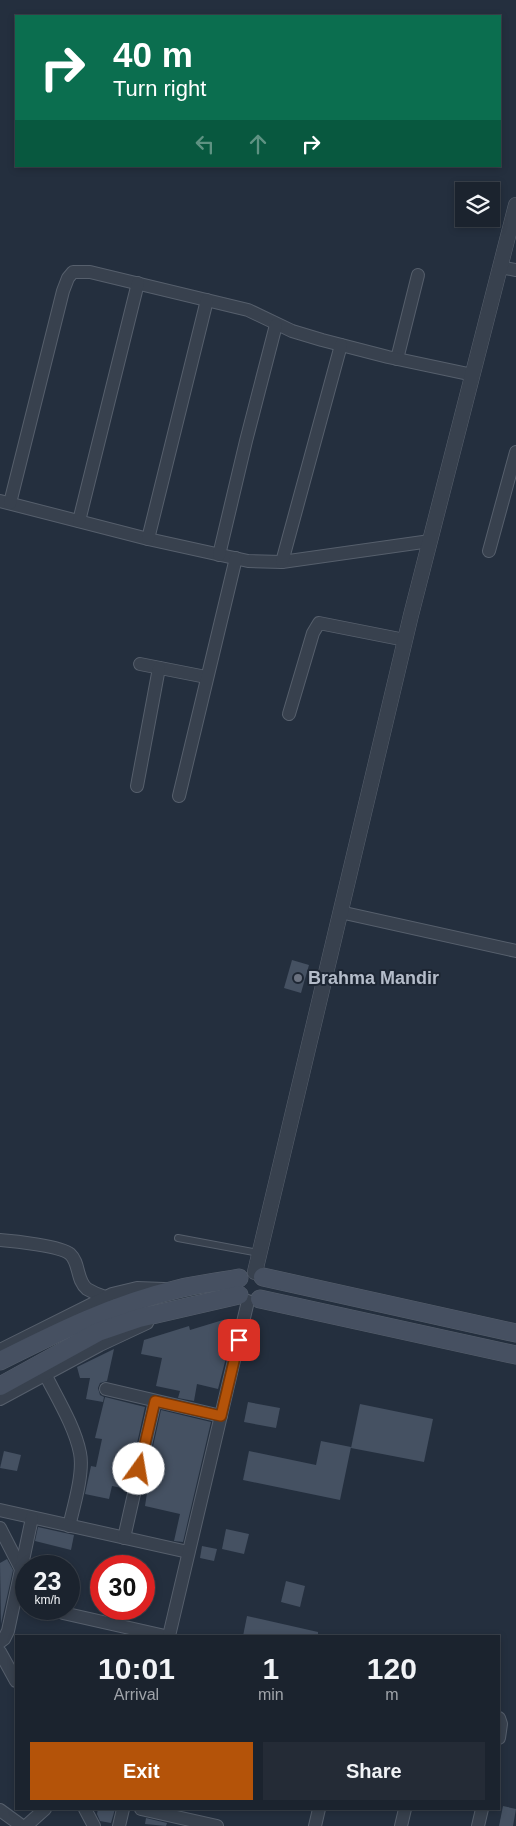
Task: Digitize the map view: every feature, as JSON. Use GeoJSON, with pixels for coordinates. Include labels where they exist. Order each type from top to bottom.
{"type":"FeatureCollection","features":[{"type":"Feature","properties":{"kind":"main road"},"geometry":{"type":"LineString","coordinates":[[0,1361],[68,1326],[113,1309],[178,1289],[251,1287],[516,1332]]}},
{"type":"Feature","properties":{"kind":"main road"},"geometry":{"type":"LineString","coordinates":[[0,1386],[98,1332],[139,1318],[172,1311],[251,1287],[516,1355]]}},
{"type":"Feature","properties":{"kind":"street"},"geometry":{"type":"LineString","coordinates":[[169,1635],[405,640],[516,205]]}},
{"type":"Feature","properties":{"kind":"street"},"geometry":{"type":"LineString","coordinates":[[500,267],[516,270]]}},
{"type":"Feature","properties":{"kind":"street"},"geometry":{"type":"LineString","coordinates":[[430,542],[282,562],[248,561],[148,539],[5,502],[63,290],[73,272],[81,271],[138,283],[248,310],[292,332],[396,359],[473,375]]}},
{"type":"Feature","properties":{"kind":"street"},"geometry":{"type":"LineString","coordinates":[[396,359],[418,275]]}},
{"type":"Feature","properties":{"kind":"street"},"geometry":{"type":"LineString","coordinates":[[79,521],[138,283]]}},
{"type":"Feature","properties":{"kind":"street"},"geometry":{"type":"LineString","coordinates":[[148,539],[207,300]]}},
{"type":"Feature","properties":{"kind":"street"},"geometry":{"type":"LineString","coordinates":[[219,555],[276,325]]}},
{"type":"Feature","properties":{"kind":"street"},"geometry":{"type":"LineString","coordinates":[[282,562],[341,345]]}},
{"type":"Feature","properties":{"kind":"street"},"geometry":{"type":"LineString","coordinates":[[489,551],[516,452]]}},
{"type":"Feature","properties":{"kind":"street"},"geometry":{"type":"LineString","coordinates":[[179,796],[236,558]]}},
{"type":"Feature","properties":{"kind":"street"},"geometry":{"type":"LineString","coordinates":[[289,714],[313,633],[319,623],[405,640]]}},
{"type":"Feature","properties":{"kind":"street"},"geometry":{"type":"LineString","coordinates":[[140,664],[206,677]]}},
{"type":"Feature","properties":{"kind":"street"},"geometry":{"type":"LineString","coordinates":[[137,786],[159,668]]}},
{"type":"Feature","properties":{"kind":"street"},"geometry":{"type":"LineString","coordinates":[[340,912],[516,951]]}},
{"type":"Feature","properties":{"kind":"street"},"geometry":{"type":"LineString","coordinates":[[0,1240],[68,1252],[73,1259],[81,1282],[87,1289],[105,1297]]}},
{"type":"Feature","properties":{"kind":"street"},"geometry":{"type":"LineString","coordinates":[[0,1350],[105,1297],[137,1288],[178,1289]]}},
{"type":"Feature","properties":{"kind":"street"},"geometry":{"type":"LineString","coordinates":[[0,1398],[100,1345],[172,1311]]}},
{"type":"Feature","properties":{"kind":"street"},"geometry":{"type":"LineString","coordinates":[[45,1374],[75,1435],[80,1453],[81,1463],[69,1526]]}},
{"type":"Feature","properties":{"kind":"street"},"geometry":{"type":"LineString","coordinates":[[106,1389],[221,1416]]}},
{"type":"Feature","properties":{"kind":"street"},"geometry":{"type":"LineString","coordinates":[[124,1538],[155,1401]]}},
{"type":"Feature","properties":{"kind":"street"},"geometry":{"type":"LineString","coordinates":[[0,1510],[188,1552]]}},
{"type":"Feature","properties":{"kind":"street"},"geometry":{"type":"LineString","coordinates":[[24,1555],[32,1518]]}},
{"type":"Feature","properties":{"kind":"street"},"geometry":{"type":"LineString","coordinates":[[0,1528],[15,1557]]}},
{"type":"Feature","properties":{"kind":"street"},"geometry":{"type":"LineString","coordinates":[[0,1642],[8,1631],[15,1597]]}},
{"type":"Feature","properties":{"kind":"street"},"geometry":{"type":"LineString","coordinates":[[80,1617],[160,1635]]}},
{"type":"Feature","properties":{"kind":"street"},"geometry":{"type":"LineString","coordinates":[[0,1652],[15,1679]]}},
{"type":"Feature","properties":{"kind":"street"},"geometry":{"type":"LineString","coordinates":[[0,1810],[24,1826],[44,1810]]}},
{"type":"Feature","properties":{"kind":"street"},"geometry":{"type":"LineString","coordinates":[[86,1810],[94,1826]]}},
{"type":"Feature","properties":{"kind":"street"},"geometry":{"type":"LineString","coordinates":[[119,1826],[123,1810]]}},
{"type":"Feature","properties":{"kind":"street"},"geometry":{"type":"LineString","coordinates":[[146,1810],[217,1826]]}},
{"type":"Feature","properties":{"kind":"street"},"geometry":{"type":"LineString","coordinates":[[316,1826],[320,1810]]}},
{"type":"Feature","properties":{"kind":"street"},"geometry":{"type":"LineString","coordinates":[[401,1826],[405,1810]]}},
{"type":"Feature","properties":{"kind":"street"},"geometry":{"type":"LineString","coordinates":[[478,1826],[482,1810]]}},
{"type":"Feature","properties":{"kind":"lane"},"geometry":{"type":"LineString","coordinates":[[178,1238],[259,1253]]}},
{"type":"Feature","properties":{"kind":"building"},"geometry":{"type":"Polygon","coordinates":[[[292,960],[309,965],[301,993],[284,988],[292,960]]]}},
{"type":"Feature","properties":{"kind":"building"},"geometry":{"type":"Polygon","coordinates":[[[223,1320],[232,1322],[227,1344],[229,1345],[228,1350],[218,1389],[197,1384],[194,1401],[178,1398],[180,1391],[156,1386],[162,1358],[141,1354],[144,1340],[189,1326],[190,1330],[223,1320]]]}},
{"type":"Feature","properties":{"kind":"building"},"geometry":{"type":"Polygon","coordinates":[[[114,1349],[107,1381],[100,1383],[98,1388],[100,1395],[104,1397],[103,1402],[86,1399],[90,1378],[80,1378],[77,1367],[114,1349]]]}},
{"type":"Feature","properties":{"kind":"building"},"geometry":{"type":"Polygon","coordinates":[[[105,1397],[145,1407],[127,1489],[112,1486],[109,1499],[85,1494],[91,1466],[96,1467],[102,1439],[95,1438],[105,1397]]]}},
{"type":"Feature","properties":{"kind":"building"},"geometry":{"type":"Polygon","coordinates":[[[248,1402],[280,1408],[276,1428],[244,1422],[248,1402]]]}},
{"type":"Feature","properties":{"kind":"building"},"geometry":{"type":"Polygon","coordinates":[[[360,1404],[433,1419],[424,1462],[351,1448],[360,1404]]]}},
{"type":"Feature","properties":{"kind":"building"},"geometry":{"type":"Polygon","coordinates":[[[161,1410],[211,1422],[183,1542],[174,1541],[180,1514],[145,1506],[147,1493],[143,1492],[161,1410]]]}},
{"type":"Feature","properties":{"kind":"building"},"geometry":{"type":"Polygon","coordinates":[[[321,1441],[351,1447],[340,1500],[243,1480],[249,1451],[316,1465],[321,1441]]]}},
{"type":"Feature","properties":{"kind":"building"},"geometry":{"type":"Polygon","coordinates":[[[4,1451],[21,1455],[17,1471],[0,1468],[4,1451]]]}},
{"type":"Feature","properties":{"kind":"building"},"geometry":{"type":"Polygon","coordinates":[[[38,1527],[74,1535],[71,1550],[35,1541],[38,1527]]]}},
{"type":"Feature","properties":{"kind":"building"},"geometry":{"type":"Polygon","coordinates":[[[226,1529],[249,1534],[244,1554],[222,1549],[226,1529]]]}},
{"type":"Feature","properties":{"kind":"building"},"geometry":{"type":"Polygon","coordinates":[[[202,1546],[217,1549],[214,1561],[200,1558],[202,1546]]]}},
{"type":"Feature","properties":{"kind":"building"},"geometry":{"type":"Polygon","coordinates":[[[7,1559],[13,1570],[1,1624],[0,1563],[7,1559]]]}},
{"type":"Feature","properties":{"kind":"building"},"geometry":{"type":"Polygon","coordinates":[[[286,1581],[305,1586],[300,1607],[281,1602],[286,1581]]]}},
{"type":"Feature","properties":{"kind":"building"},"geometry":{"type":"Polygon","coordinates":[[[247,1616],[318,1632],[318,1635],[243,1635],[247,1616]]]}},
{"type":"Feature","properties":{"kind":"building"},"geometry":{"type":"Polygon","coordinates":[[[503,1806],[516,1809],[513,1826],[499,1826],[503,1806]]]}},
{"type":"Feature","properties":{"kind":"building"},"geometry":{"type":"Polygon","coordinates":[[[98,1810],[115,1810],[111,1823],[100,1821],[97,1814],[98,1810]]]}},
{"type":"Feature","properties":{"kind":"building"},"geometry":{"type":"Polygon","coordinates":[[[146,1818],[167,1823],[166,1826],[145,1824],[146,1818]]]}},
{"type":"Feature","properties":{"kind":"place","name":"Brahma Mandir"},"geometry":{"type":"Point","coordinates":[298,978]}},
{"type":"Feature","properties":{"kind":"route"},"geometry":{"type":"LineString","coordinates":[[139,1469],[155,1401],[221,1416],[239,1340]]}}]}
